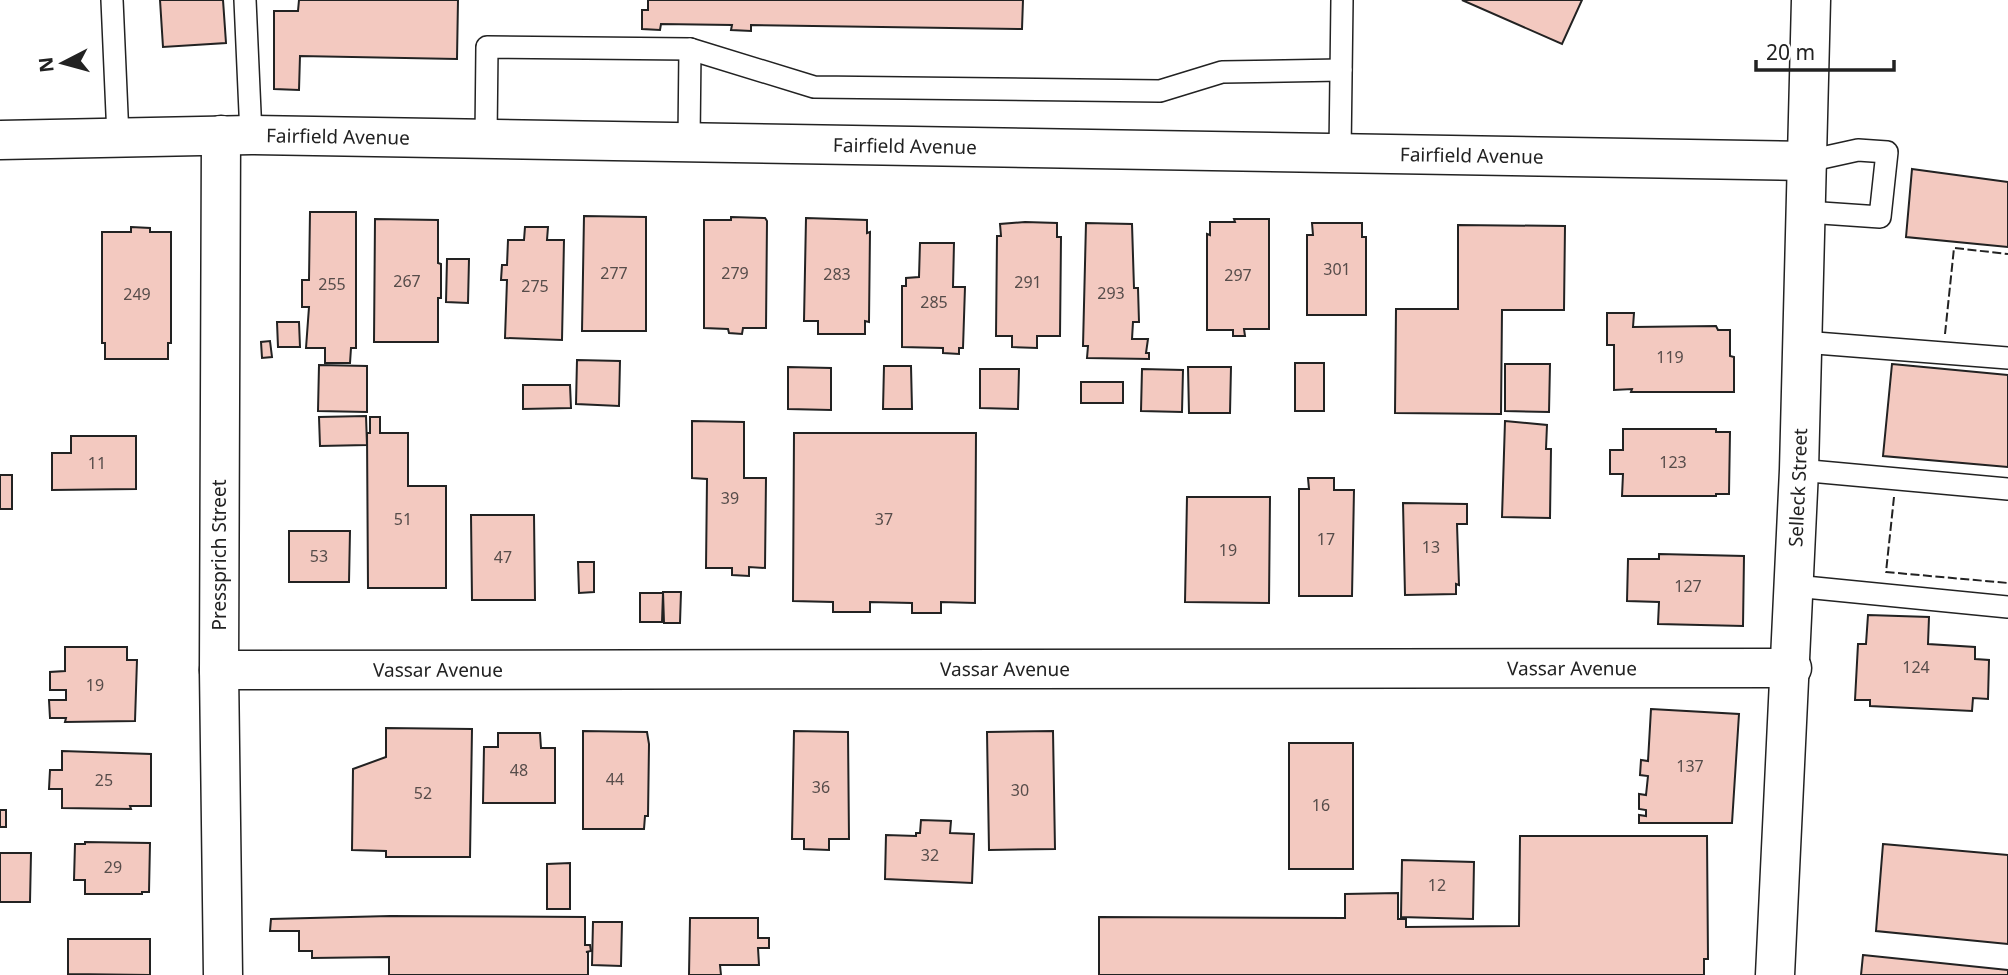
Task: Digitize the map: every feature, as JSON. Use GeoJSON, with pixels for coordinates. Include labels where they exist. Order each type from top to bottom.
{"type":"FeatureCollection","features":[{"type":"Feature","properties":{"kind":"main road","name":"Selleck Street"},"geometry":{"type":"LineString","coordinates":[[1775,975],[1792,668],[1811,0]]}},
{"type":"Feature","properties":{"kind":"main road","name":"Fairfield Avenue"},"geometry":{"type":"LineString","coordinates":[[0,140],[236,135],[1808,161]]}},
{"type":"Feature","properties":{"kind":"main road","name":"Pressprich Street"},"geometry":{"type":"LineString","coordinates":[[223,975],[219,670],[236,135]]}},
{"type":"Feature","properties":{"kind":"main road","name":"Vassar Avenue"},"geometry":{"type":"LineString","coordinates":[[219,670],[1792,668]]}},
{"type":"Feature","properties":{"kind":"lane"},"geometry":{"type":"LineString","coordinates":[[112,0],[118,137]]}},
{"type":"Feature","properties":{"kind":"lane"},"geometry":{"type":"LineString","coordinates":[[236,135],[245,0]]}},
{"type":"Feature","properties":{"kind":"lane"},"geometry":{"type":"LineString","coordinates":[[1340,152],[1342,0]]}},
{"type":"Feature","properties":{"kind":"lane"},"geometry":{"type":"LineString","coordinates":[[486,138],[487,47],[690,49],[814,87],[1160,91],[1222,72],[1341,71]]}},
{"type":"Feature","properties":{"kind":"lane"},"geometry":{"type":"LineString","coordinates":[[689,141],[690,49]]}},
{"type":"Feature","properties":{"kind":"lane"},"geometry":{"type":"LineString","coordinates":[[1807,212],[1880,216],[1887,152],[1858,150],[1808,161]]}},
{"type":"Feature","properties":{"kind":"lane"},"geometry":{"type":"LineString","coordinates":[[1803,342],[2008,358]]}},
{"type":"Feature","properties":{"kind":"lane"},"geometry":{"type":"LineString","coordinates":[[1799,470],[2008,489]]}},
{"type":"Feature","properties":{"kind":"lane"},"geometry":{"type":"LineString","coordinates":[[1795,586],[2008,607]]}},
{"type":"Feature","properties":{"kind":"building"},"geometry":{"type":"Polygon","coordinates":[[[160,0],[223,0],[226,43],[163,47],[160,0]]]}},
{"type":"Feature","properties":{"kind":"building"},"geometry":{"type":"Polygon","coordinates":[[[299,0],[458,0],[457,59],[300,56],[299,90],[274,89],[274,11],[298,11],[299,0]]]}},
{"type":"Feature","properties":{"kind":"building"},"geometry":{"type":"Polygon","coordinates":[[[648,0],[1023,0],[1022,29],[751,25],[751,31],[731,30],[732,25],[661,24],[660,30],[642,29],[642,10],[648,10],[648,0]]]}},
{"type":"Feature","properties":{"kind":"building"},"geometry":{"type":"Polygon","coordinates":[[[1462,0],[1582,0],[1562,44],[1462,0]]]}},
{"type":"Feature","properties":{"kind":"building"},"geometry":{"type":"Polygon","coordinates":[[[1912,169],[2008,182],[2008,247],[1906,237],[1912,169]]]}},
{"type":"Feature","properties":{"kind":"building"},"geometry":{"type":"Polygon","coordinates":[[[310,212],[356,212],[356,348],[351,348],[350,363],[325,363],[325,348],[306,348],[309,307],[302,307],[302,280],[309,280],[310,212]]]}},
{"type":"Feature","properties":{"kind":"building"},"geometry":{"type":"Polygon","coordinates":[[[584,216],[646,217],[646,331],[582,331],[584,216]]]}},
{"type":"Feature","properties":{"kind":"building"},"geometry":{"type":"Polygon","coordinates":[[[731,217],[765,218],[767,221],[766,328],[743,328],[742,334],[729,333],[728,329],[704,328],[704,220],[731,220],[731,217]]]}},
{"type":"Feature","properties":{"kind":"building"},"geometry":{"type":"Polygon","coordinates":[[[806,218],[867,220],[867,233],[870,232],[869,322],[865,321],[865,334],[818,334],[818,321],[804,321],[806,218]]]}},
{"type":"Feature","properties":{"kind":"building"},"geometry":{"type":"Polygon","coordinates":[[[375,219],[438,220],[441,298],[438,298],[438,342],[374,342],[375,219]]]}},
{"type":"Feature","properties":{"kind":"building"},"geometry":{"type":"Polygon","coordinates":[[[1234,219],[1269,219],[1269,329],[1244,329],[1245,336],[1233,336],[1233,330],[1207,330],[1207,234],[1210,235],[1210,222],[1235,222],[1234,219]]]}},
{"type":"Feature","properties":{"kind":"building"},"geometry":{"type":"Polygon","coordinates":[[[1057,223],[1057,237],[1061,237],[1060,336],[1037,336],[1037,348],[1012,347],[1012,336],[996,336],[997,236],[1001,236],[1000,224],[1057,223]]]}},
{"type":"Feature","properties":{"kind":"building"},"geometry":{"type":"Polygon","coordinates":[[[1086,223],[1132,224],[1134,288],[1138,288],[1139,322],[1133,322],[1132,339],[1148,339],[1146,353],[1149,353],[1149,359],[1087,358],[1088,346],[1083,346],[1086,223]]]}},
{"type":"Feature","properties":{"kind":"building"},"geometry":{"type":"Polygon","coordinates":[[[1312,223],[1362,223],[1362,237],[1366,237],[1366,315],[1307,315],[1307,235],[1313,235],[1312,223]]]}},
{"type":"Feature","properties":{"kind":"building"},"geometry":{"type":"Polygon","coordinates":[[[1458,225],[1565,226],[1564,310],[1502,310],[1501,414],[1395,413],[1396,309],[1458,309],[1458,225]]]}},
{"type":"Feature","properties":{"kind":"building"},"geometry":{"type":"Polygon","coordinates":[[[131,227],[150,228],[150,232],[171,232],[171,343],[168,343],[168,359],[105,359],[105,343],[102,343],[102,232],[131,232],[131,227]]]}},
{"type":"Feature","properties":{"kind":"building"},"geometry":{"type":"Polygon","coordinates":[[[525,227],[548,227],[547,240],[564,240],[562,340],[505,338],[507,280],[501,280],[502,265],[507,265],[508,240],[524,240],[525,227]]]}},
{"type":"Feature","properties":{"kind":"building"},"geometry":{"type":"Polygon","coordinates":[[[920,243],[954,243],[953,287],[965,287],[963,348],[959,348],[959,354],[943,353],[943,348],[902,347],[902,286],[906,286],[906,278],[919,277],[920,243]]]}},
{"type":"Feature","properties":{"kind":"building"},"geometry":{"type":"Polygon","coordinates":[[[447,259],[469,259],[468,303],[446,302],[447,259]]]}},
{"type":"Feature","properties":{"kind":"building"},"geometry":{"type":"Polygon","coordinates":[[[1607,313],[1634,313],[1633,327],[1716,326],[1718,330],[1730,330],[1730,356],[1734,357],[1734,392],[1614,390],[1614,345],[1607,345],[1607,313]]]}},
{"type":"Feature","properties":{"kind":"building"},"geometry":{"type":"Polygon","coordinates":[[[277,322],[299,322],[300,347],[278,347],[277,322]]]}},
{"type":"Feature","properties":{"kind":"building"},"geometry":{"type":"Polygon","coordinates":[[[270,341],[272,357],[262,358],[261,342],[270,341]]]}},
{"type":"Feature","properties":{"kind":"building"},"geometry":{"type":"Polygon","coordinates":[[[577,360],[620,361],[619,406],[576,404],[577,360]]]}},
{"type":"Feature","properties":{"kind":"building"},"geometry":{"type":"Polygon","coordinates":[[[1295,363],[1324,363],[1324,411],[1295,411],[1295,363]]]}},
{"type":"Feature","properties":{"kind":"building"},"geometry":{"type":"Polygon","coordinates":[[[1505,364],[1550,364],[1549,412],[1505,411],[1505,364]]]}},
{"type":"Feature","properties":{"kind":"building"},"geometry":{"type":"Polygon","coordinates":[[[1892,364],[2008,375],[2008,467],[1883,456],[1892,364]]]}},
{"type":"Feature","properties":{"kind":"building"},"geometry":{"type":"Polygon","coordinates":[[[319,365],[367,366],[367,412],[318,411],[319,365]]]}},
{"type":"Feature","properties":{"kind":"building"},"geometry":{"type":"Polygon","coordinates":[[[884,366],[911,366],[912,409],[883,409],[884,366]]]}},
{"type":"Feature","properties":{"kind":"building"},"geometry":{"type":"Polygon","coordinates":[[[788,367],[831,368],[831,410],[788,409],[788,367]]]}},
{"type":"Feature","properties":{"kind":"building"},"geometry":{"type":"Polygon","coordinates":[[[1188,367],[1231,367],[1230,413],[1189,413],[1188,367]]]}},
{"type":"Feature","properties":{"kind":"building"},"geometry":{"type":"Polygon","coordinates":[[[980,369],[1019,369],[1018,409],[980,408],[980,369]]]}},
{"type":"Feature","properties":{"kind":"building"},"geometry":{"type":"Polygon","coordinates":[[[1142,369],[1183,370],[1182,412],[1141,411],[1142,369]]]}},
{"type":"Feature","properties":{"kind":"building"},"geometry":{"type":"Polygon","coordinates":[[[1081,382],[1123,382],[1123,403],[1081,403],[1081,382]]]}},
{"type":"Feature","properties":{"kind":"building"},"geometry":{"type":"Polygon","coordinates":[[[523,385],[570,385],[571,408],[523,409],[523,385]]]}},
{"type":"Feature","properties":{"kind":"building"},"geometry":{"type":"Polygon","coordinates":[[[366,416],[367,445],[320,446],[319,417],[366,416]]]}},
{"type":"Feature","properties":{"kind":"building"},"geometry":{"type":"Polygon","coordinates":[[[370,417],[380,417],[380,433],[408,433],[408,486],[446,486],[446,588],[368,588],[367,433],[370,433],[370,417]]]}},
{"type":"Feature","properties":{"kind":"building"},"geometry":{"type":"Polygon","coordinates":[[[692,421],[744,422],[744,478],[766,478],[765,568],[749,567],[749,576],[732,575],[732,568],[706,568],[707,479],[692,478],[692,421]]]}},
{"type":"Feature","properties":{"kind":"building"},"geometry":{"type":"Polygon","coordinates":[[[1505,421],[1547,425],[1546,449],[1551,449],[1550,518],[1502,517],[1505,421]]]}},
{"type":"Feature","properties":{"kind":"building"},"geometry":{"type":"Polygon","coordinates":[[[1623,429],[1716,429],[1716,432],[1730,432],[1729,494],[1622,496],[1623,474],[1610,474],[1610,450],[1623,450],[1623,429]]]}},
{"type":"Feature","properties":{"kind":"building"},"geometry":{"type":"Polygon","coordinates":[[[794,433],[976,433],[975,603],[941,602],[941,613],[912,613],[912,603],[870,602],[870,612],[833,612],[833,602],[793,601],[794,433]]]}},
{"type":"Feature","properties":{"kind":"building"},"geometry":{"type":"Polygon","coordinates":[[[71,436],[136,436],[136,489],[52,490],[52,453],[71,453],[71,436]]]}},
{"type":"Feature","properties":{"kind":"building"},"geometry":{"type":"Polygon","coordinates":[[[0,475],[12,475],[12,509],[0,509],[0,475]]]}},
{"type":"Feature","properties":{"kind":"building"},"geometry":{"type":"Polygon","coordinates":[[[1308,478],[1334,478],[1334,490],[1354,490],[1352,596],[1299,596],[1299,489],[1309,489],[1308,478]]]}},
{"type":"Feature","properties":{"kind":"building"},"geometry":{"type":"Polygon","coordinates":[[[1187,497],[1270,497],[1269,603],[1185,602],[1187,497]]]}},
{"type":"Feature","properties":{"kind":"building"},"geometry":{"type":"Polygon","coordinates":[[[1403,503],[1467,504],[1467,524],[1457,524],[1459,585],[1456,584],[1456,594],[1405,595],[1403,503]]]}},
{"type":"Feature","properties":{"kind":"building"},"geometry":{"type":"Polygon","coordinates":[[[471,515],[534,515],[535,600],[472,600],[471,515]]]}},
{"type":"Feature","properties":{"kind":"building"},"geometry":{"type":"Polygon","coordinates":[[[289,531],[350,531],[349,582],[289,582],[289,531]]]}},
{"type":"Feature","properties":{"kind":"building"},"geometry":{"type":"Polygon","coordinates":[[[1659,554],[1744,556],[1743,626],[1658,624],[1659,602],[1627,601],[1628,559],[1659,559],[1659,554]]]}},
{"type":"Feature","properties":{"kind":"building"},"geometry":{"type":"Polygon","coordinates":[[[578,562],[594,562],[594,592],[579,593],[578,562]]]}},
{"type":"Feature","properties":{"kind":"building"},"geometry":{"type":"Polygon","coordinates":[[[663,592],[681,592],[680,623],[664,623],[663,592]]]}},
{"type":"Feature","properties":{"kind":"building"},"geometry":{"type":"Polygon","coordinates":[[[640,593],[663,593],[662,622],[640,622],[640,593]]]}},
{"type":"Feature","properties":{"kind":"building"},"geometry":{"type":"Polygon","coordinates":[[[1868,615],[1929,617],[1928,644],[1975,647],[1975,659],[1989,660],[1988,699],[1973,698],[1972,711],[1870,706],[1870,700],[1855,700],[1858,644],[1866,644],[1868,615]]]}},
{"type":"Feature","properties":{"kind":"building"},"geometry":{"type":"Polygon","coordinates":[[[65,647],[127,647],[127,660],[137,660],[135,721],[65,722],[66,718],[50,718],[49,700],[66,700],[66,690],[50,690],[50,672],[65,671],[65,647]]]}},
{"type":"Feature","properties":{"kind":"building"},"geometry":{"type":"Polygon","coordinates":[[[1651,709],[1739,714],[1732,823],[1639,823],[1639,815],[1646,816],[1646,810],[1639,809],[1639,794],[1646,795],[1648,776],[1640,775],[1641,760],[1648,761],[1651,709]]]}},
{"type":"Feature","properties":{"kind":"building"},"geometry":{"type":"Polygon","coordinates":[[[386,728],[472,729],[470,857],[386,857],[386,851],[352,850],[353,769],[386,757],[386,728]]]}},
{"type":"Feature","properties":{"kind":"building"},"geometry":{"type":"Polygon","coordinates":[[[583,731],[647,732],[648,816],[645,816],[644,829],[583,829],[583,731]]]}},
{"type":"Feature","properties":{"kind":"building"},"geometry":{"type":"Polygon","coordinates":[[[794,731],[848,732],[849,839],[829,839],[829,850],[804,849],[804,839],[792,839],[794,731]]]}},
{"type":"Feature","properties":{"kind":"building"},"geometry":{"type":"Polygon","coordinates":[[[1053,731],[1055,849],[989,850],[987,732],[1053,731]]]}},
{"type":"Feature","properties":{"kind":"building"},"geometry":{"type":"Polygon","coordinates":[[[498,733],[540,733],[541,748],[555,748],[555,803],[483,803],[484,747],[498,747],[498,733]]]}},
{"type":"Feature","properties":{"kind":"building"},"geometry":{"type":"Polygon","coordinates":[[[1289,743],[1353,743],[1353,869],[1289,869],[1289,743]]]}},
{"type":"Feature","properties":{"kind":"building"},"geometry":{"type":"Polygon","coordinates":[[[62,751],[151,754],[151,806],[130,806],[131,809],[62,808],[62,789],[49,789],[50,770],[62,770],[62,751]]]}},
{"type":"Feature","properties":{"kind":"building"},"geometry":{"type":"Polygon","coordinates":[[[0,810],[6,810],[6,827],[0,827],[0,810]]]}},
{"type":"Feature","properties":{"kind":"building"},"geometry":{"type":"Polygon","coordinates":[[[921,820],[951,821],[950,833],[974,834],[972,883],[885,879],[886,835],[916,836],[916,833],[920,833],[921,820]]]}},
{"type":"Feature","properties":{"kind":"building"},"geometry":{"type":"Polygon","coordinates":[[[1520,836],[1707,836],[1708,959],[1704,959],[1704,975],[1099,975],[1099,917],[1345,918],[1345,894],[1398,893],[1398,919],[1406,919],[1406,927],[1519,926],[1520,836]]]}},
{"type":"Feature","properties":{"kind":"building"},"geometry":{"type":"Polygon","coordinates":[[[150,843],[149,892],[85,894],[85,880],[74,880],[75,844],[150,843]]]}},
{"type":"Feature","properties":{"kind":"building"},"geometry":{"type":"Polygon","coordinates":[[[1883,844],[2008,855],[2008,944],[1876,931],[1883,844]]]}},
{"type":"Feature","properties":{"kind":"building"},"geometry":{"type":"Polygon","coordinates":[[[0,853],[31,853],[30,902],[0,902],[0,853]]]}},
{"type":"Feature","properties":{"kind":"building"},"geometry":{"type":"Polygon","coordinates":[[[1402,860],[1474,862],[1473,919],[1401,917],[1402,860]]]}},
{"type":"Feature","properties":{"kind":"building"},"geometry":{"type":"Polygon","coordinates":[[[570,863],[570,909],[547,909],[547,864],[570,863]]]}},
{"type":"Feature","properties":{"kind":"building"},"geometry":{"type":"Polygon","coordinates":[[[390,916],[585,917],[585,945],[590,945],[591,951],[586,952],[588,975],[389,975],[389,957],[312,958],[312,951],[299,951],[299,931],[270,931],[271,919],[390,916]]]}},
{"type":"Feature","properties":{"kind":"building"},"geometry":{"type":"Polygon","coordinates":[[[690,918],[758,918],[758,938],[769,938],[769,948],[758,948],[759,965],[720,965],[721,975],[689,975],[690,918]]]}},
{"type":"Feature","properties":{"kind":"building"},"geometry":{"type":"Polygon","coordinates":[[[593,922],[622,922],[621,966],[592,965],[593,922]]]}},
{"type":"Feature","properties":{"kind":"building"},"geometry":{"type":"Polygon","coordinates":[[[68,939],[150,939],[150,975],[68,974],[68,939]]]}},
{"type":"Feature","properties":{"kind":"building"},"geometry":{"type":"Polygon","coordinates":[[[1863,955],[2008,970],[2008,975],[1861,975],[1863,955]]]}},
{"type":"Feature","properties":{"kind":"fence"},"geometry":{"type":"LineString","coordinates":[[1945,334],[1954,248],[2008,254]]}},
{"type":"Feature","properties":{"kind":"fence"},"geometry":{"type":"LineString","coordinates":[[1894,497],[1886,572],[2008,583]]}}]}
